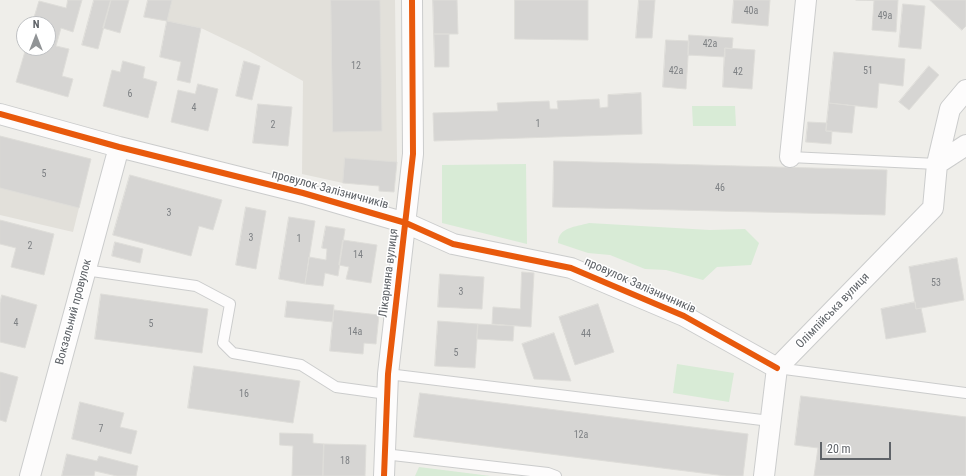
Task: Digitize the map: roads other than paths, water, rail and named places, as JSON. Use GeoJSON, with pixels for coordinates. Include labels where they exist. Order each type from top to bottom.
{"type":"FeatureCollection","features":[{"type":"Feature","properties":{"kind":"street","name":"Лікарняна вулиця"},"geometry":{"type":"LineString","coordinates":[[384,476],[388,374],[413,154],[412,0]]}},
{"type":"Feature","properties":{"kind":"street"},"geometry":{"type":"LineString","coordinates":[[790,157],[806,0]]}},
{"type":"Feature","properties":{"kind":"street","name":"Олімпійська вулиця"},"geometry":{"type":"LineString","coordinates":[[777,368],[933,208],[937,164],[950,109],[966,90]]}},
{"type":"Feature","properties":{"kind":"street","name":"провулок Залізничників"},"geometry":{"type":"LineString","coordinates":[[0,114],[119,147],[303,193],[406,222],[454,244],[571,268],[684,316],[777,368]]}},
{"type":"Feature","properties":{"kind":"street"},"geometry":{"type":"LineString","coordinates":[[937,164],[966,145]]}},
{"type":"Feature","properties":{"kind":"street","name":"Вокзальний провулок"},"geometry":{"type":"LineString","coordinates":[[30,476],[119,147]]}},
{"type":"Feature","properties":{"kind":"street"},"geometry":{"type":"LineString","coordinates":[[764,476],[777,368]]}},
{"type":"Feature","properties":{"kind":"lane"},"geometry":{"type":"LineString","coordinates":[[790,157],[937,164]]}},
{"type":"Feature","properties":{"kind":"lane"},"geometry":{"type":"LineString","coordinates":[[85,270],[196,286],[230,304],[223,343],[233,353],[301,365],[336,387],[387,394]]}},
{"type":"Feature","properties":{"kind":"lane"},"geometry":{"type":"LineString","coordinates":[[777,368],[966,393]]}},
{"type":"Feature","properties":{"kind":"lane"},"geometry":{"type":"LineString","coordinates":[[388,374],[770,421]]}},
{"type":"Feature","properties":{"kind":"lane"},"geometry":{"type":"LineString","coordinates":[[384,454],[548,473],[556,476]]}}]}
